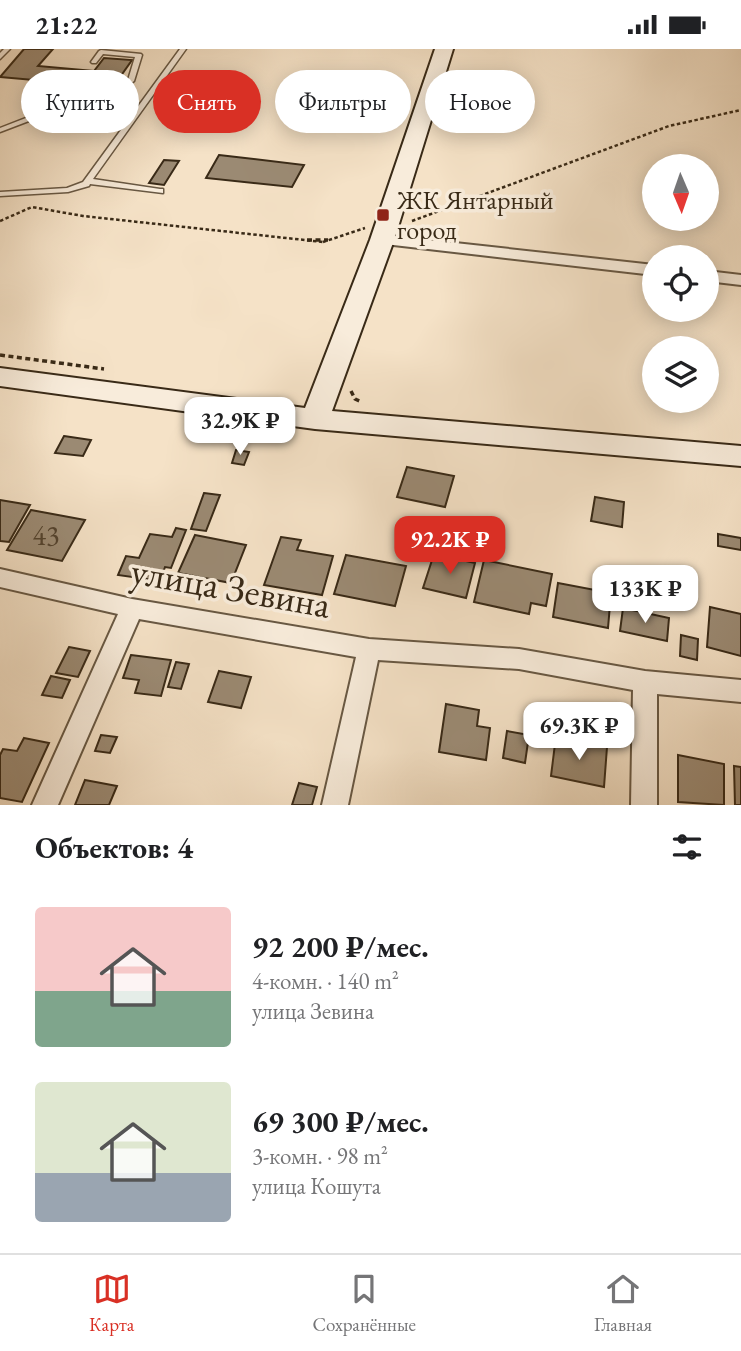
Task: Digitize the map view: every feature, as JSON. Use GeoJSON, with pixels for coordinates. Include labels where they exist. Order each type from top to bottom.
{"type":"FeatureCollection","features":[{"type":"Feature","properties":{"kind":"street"},"geometry":{"type":"LineString","coordinates":[[315,419],[385,230],[444,49]]}},
{"type":"Feature","properties":{"kind":"street"},"geometry":{"type":"LineString","coordinates":[[385,230],[642,268]]}},
{"type":"Feature","properties":{"kind":"street"},"geometry":{"type":"LineString","coordinates":[[719,277],[741,280]]}},
{"type":"Feature","properties":{"kind":"street"},"geometry":{"type":"LineString","coordinates":[[0,377],[315,419],[741,456]]}},
{"type":"Feature","properties":{"kind":"street","name":"улица Зевина"},"geometry":{"type":"LineString","coordinates":[[0,578],[132,608],[369,649],[519,659],[645,682],[741,691]]}},
{"type":"Feature","properties":{"kind":"street"},"geometry":{"type":"LineString","coordinates":[[45,805],[132,608]]}},
{"type":"Feature","properties":{"kind":"street"},"geometry":{"type":"LineString","coordinates":[[335,805],[369,649]]}},
{"type":"Feature","properties":{"kind":"street"},"geometry":{"type":"LineString","coordinates":[[644,805],[645,682]]}},
{"type":"Feature","properties":{"kind":"lane"},"geometry":{"type":"LineString","coordinates":[[0,57],[7,49]]}},
{"type":"Feature","properties":{"kind":"lane"},"geometry":{"type":"LineString","coordinates":[[0,194],[81,187],[183,49]]}},
{"type":"Feature","properties":{"kind":"lane"},"geometry":{"type":"LineString","coordinates":[[0,131],[82,99],[119,90],[131,81],[139,55],[101,52],[93,62]]}},
{"type":"Feature","properties":{"kind":"lane"},"geometry":{"type":"LineString","coordinates":[[88,181],[160,191]]}},
{"type":"Feature","properties":{"kind":"path"},"geometry":{"type":"LineString","coordinates":[[0,221],[32,207],[65,214],[75,212],[83,216],[323,241],[385,230],[538,177],[669,126],[741,110]]}},
{"type":"Feature","properties":{"kind":"building"},"geometry":{"type":"Polygon","coordinates":[[[24,49],[53,49],[38,66],[83,70],[21,70],[21,79],[0,77],[24,49]]]}},
{"type":"Feature","properties":{"kind":"building"},"geometry":{"type":"Polygon","coordinates":[[[104,58],[132,60],[125,70],[95,70],[104,58]]]}},
{"type":"Feature","properties":{"kind":"building"},"geometry":{"type":"Polygon","coordinates":[[[219,155],[304,165],[292,187],[206,178],[219,155]]]}},
{"type":"Feature","properties":{"kind":"building"},"geometry":{"type":"Polygon","coordinates":[[[164,160],[179,161],[164,185],[149,183],[164,160]]]}},
{"type":"Feature","properties":{"kind":"building"},"geometry":{"type":"Polygon","coordinates":[[[64,436],[91,440],[83,456],[55,453],[64,436]]]}},
{"type":"Feature","properties":{"kind":"building"},"geometry":{"type":"Polygon","coordinates":[[[236,450],[249,452],[244,465],[232,463],[236,450]]]}},
{"type":"Feature","properties":{"kind":"building"},"geometry":{"type":"Polygon","coordinates":[[[407,467],[454,476],[445,507],[397,497],[407,467]]]}},
{"type":"Feature","properties":{"kind":"building"},"geometry":{"type":"Polygon","coordinates":[[[204,493],[220,495],[206,531],[191,529],[204,493]]]}},
{"type":"Feature","properties":{"kind":"building"},"geometry":{"type":"Polygon","coordinates":[[[595,497],[624,502],[622,527],[591,521],[595,497]]]}},
{"type":"Feature","properties":{"kind":"building"},"geometry":{"type":"Polygon","coordinates":[[[0,500],[30,505],[9,542],[0,541],[0,500]]]}},
{"type":"Feature","properties":{"kind":"building"},"geometry":{"type":"Polygon","coordinates":[[[31,510],[85,520],[62,561],[7,550],[31,510]]]}},
{"type":"Feature","properties":{"kind":"building"},"geometry":{"type":"Polygon","coordinates":[[[176,528],[186,530],[171,568],[165,567],[160,581],[118,575],[126,556],[139,558],[150,534],[172,537],[176,528]]]}},
{"type":"Feature","properties":{"kind":"building"},"geometry":{"type":"Polygon","coordinates":[[[718,534],[741,538],[741,550],[718,546],[718,534]]]}},
{"type":"Feature","properties":{"kind":"building"},"geometry":{"type":"Polygon","coordinates":[[[195,535],[246,545],[231,583],[178,573],[195,535]]]}},
{"type":"Feature","properties":{"kind":"building"},"geometry":{"type":"Polygon","coordinates":[[[281,537],[301,540],[297,550],[333,556],[322,595],[264,585],[281,537]]]}},
{"type":"Feature","properties":{"kind":"building"},"geometry":{"type":"Polygon","coordinates":[[[434,554],[475,563],[466,598],[423,588],[434,554]]]}},
{"type":"Feature","properties":{"kind":"building"},"geometry":{"type":"Polygon","coordinates":[[[346,555],[406,566],[395,606],[334,594],[346,555]]]}},
{"type":"Feature","properties":{"kind":"building"},"geometry":{"type":"Polygon","coordinates":[[[484,560],[552,574],[546,606],[531,603],[529,614],[474,602],[484,560]]]}},
{"type":"Feature","properties":{"kind":"building"},"geometry":{"type":"Polygon","coordinates":[[[558,583],[611,593],[608,628],[553,617],[558,583]]]}},
{"type":"Feature","properties":{"kind":"building"},"geometry":{"type":"Polygon","coordinates":[[[710,607],[741,614],[741,656],[707,647],[710,607]]]}},
{"type":"Feature","properties":{"kind":"building"},"geometry":{"type":"Polygon","coordinates":[[[623,608],[669,618],[667,641],[620,631],[623,608]]]}},
{"type":"Feature","properties":{"kind":"building"},"geometry":{"type":"Polygon","coordinates":[[[681,635],[698,639],[697,660],[680,656],[681,635]]]}},
{"type":"Feature","properties":{"kind":"building"},"geometry":{"type":"Polygon","coordinates":[[[69,647],[90,651],[78,677],[56,673],[69,647]]]}},
{"type":"Feature","properties":{"kind":"building"},"geometry":{"type":"Polygon","coordinates":[[[131,655],[171,660],[161,696],[135,693],[139,680],[123,678],[131,655]]]}},
{"type":"Feature","properties":{"kind":"building"},"geometry":{"type":"Polygon","coordinates":[[[176,662],[189,664],[181,689],[168,687],[176,662]]]}},
{"type":"Feature","properties":{"kind":"building"},"geometry":{"type":"Polygon","coordinates":[[[219,671],[251,677],[241,708],[208,702],[219,671]]]}},
{"type":"Feature","properties":{"kind":"building"},"geometry":{"type":"Polygon","coordinates":[[[51,676],[70,680],[62,698],[42,695],[51,676]]]}},
{"type":"Feature","properties":{"kind":"building"},"geometry":{"type":"Polygon","coordinates":[[[446,704],[479,710],[477,726],[490,728],[486,760],[439,752],[446,704]]]}},
{"type":"Feature","properties":{"kind":"building"},"geometry":{"type":"Polygon","coordinates":[[[507,731],[529,735],[525,763],[503,758],[507,731]]]}},
{"type":"Feature","properties":{"kind":"building"},"geometry":{"type":"Polygon","coordinates":[[[101,735],[117,737],[110,753],[95,751],[101,735]]]}},
{"type":"Feature","properties":{"kind":"building"},"geometry":{"type":"Polygon","coordinates":[[[556,736],[607,747],[604,787],[551,776],[556,736]]]}},
{"type":"Feature","properties":{"kind":"building"},"geometry":{"type":"Polygon","coordinates":[[[24,738],[49,743],[22,802],[0,798],[0,755],[3,749],[17,751],[24,738]]]}},
{"type":"Feature","properties":{"kind":"building"},"geometry":{"type":"Polygon","coordinates":[[[678,755],[724,764],[724,805],[678,802],[678,755]]]}},
{"type":"Feature","properties":{"kind":"building"},"geometry":{"type":"Polygon","coordinates":[[[734,766],[741,767],[741,805],[735,805],[734,766]]]}},
{"type":"Feature","properties":{"kind":"building"},"geometry":{"type":"Polygon","coordinates":[[[85,780],[117,786],[109,805],[75,805],[85,780]]]}},
{"type":"Feature","properties":{"kind":"building"},"geometry":{"type":"Polygon","coordinates":[[[299,783],[317,787],[312,805],[292,805],[299,783]]]}},
{"type":"Feature","properties":{"kind":"place","name":"ЖК Янтарный город"},"geometry":{"type":"Point","coordinates":[383,215]}}]}
